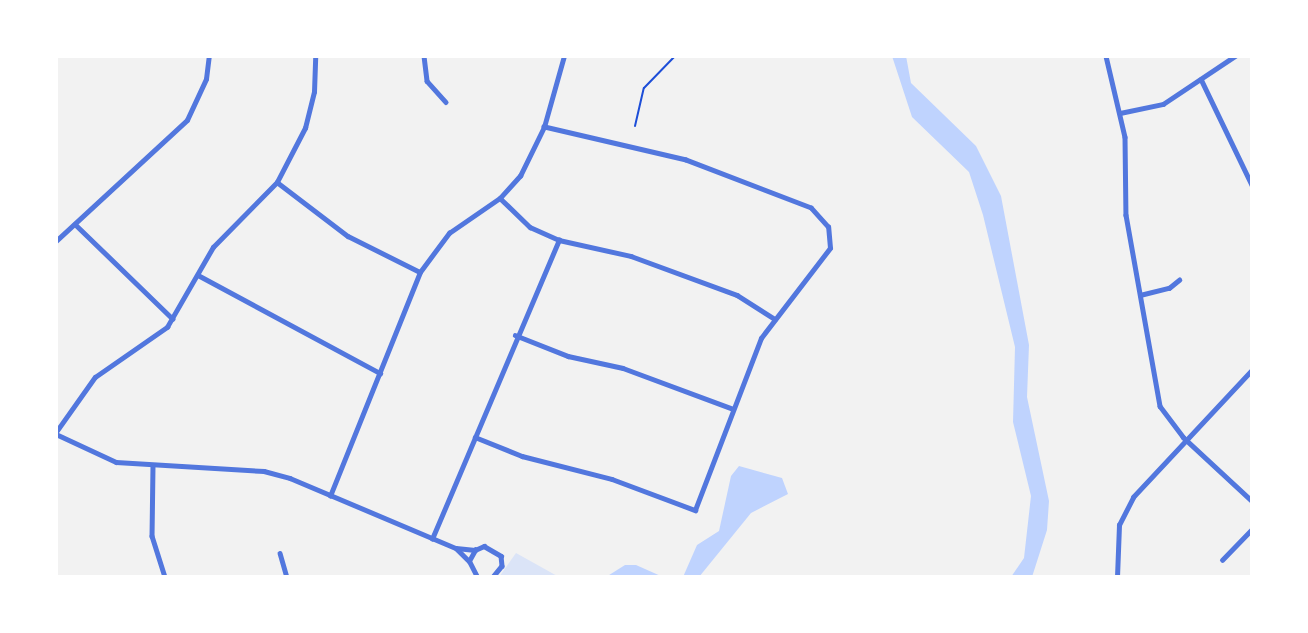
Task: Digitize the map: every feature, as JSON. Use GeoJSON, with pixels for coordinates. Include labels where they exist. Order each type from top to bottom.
{"type":"FeatureCollection","features":[{"type":"Feature","properties":{"kind":"street"},"geometry":{"type":"LineString","coordinates":[[56,241],[187,120],[206,79],[209,56]]}},
{"type":"Feature","properties":{"kind":"street"},"geometry":{"type":"LineString","coordinates":[[315,56],[314,92],[305,128],[277,182],[225,233],[173,319],[150,342],[95,377],[56,433],[116,462],[264,471],[456,548],[475,550],[489,547],[498,552],[502,566],[493,577]]}},
{"type":"Feature","properties":{"kind":"street"},"geometry":{"type":"LineString","coordinates":[[424,56],[427,81],[446,102]]}},
{"type":"Feature","properties":{"kind":"street"},"geometry":{"type":"LineString","coordinates":[[330,496],[420,272],[449,233],[500,198],[520,176],[544,127],[564,56]]}},
{"type":"Feature","properties":{"kind":"street"},"geometry":{"type":"LineString","coordinates":[[1106,56],[1120,113],[1126,215],[1160,406],[1186,440],[1252,501]]}},
{"type":"Feature","properties":{"kind":"street"},"geometry":{"type":"LineString","coordinates":[[1120,113],[1163,104],[1235,56]]}},
{"type":"Feature","properties":{"kind":"street"},"geometry":{"type":"LineString","coordinates":[[1202,79],[1252,185]]}},
{"type":"Feature","properties":{"kind":"street"},"geometry":{"type":"LineString","coordinates":[[475,437],[522,456],[612,479],[695,510],[761,338],[828,254],[830,235],[817,212],[686,160],[544,127]]}},
{"type":"Feature","properties":{"kind":"street"},"geometry":{"type":"LineString","coordinates":[[277,182],[348,236],[420,272]]}},
{"type":"Feature","properties":{"kind":"street"},"geometry":{"type":"LineString","coordinates":[[500,198],[530,227],[559,240],[631,256],[737,295],[775,318]]}},
{"type":"Feature","properties":{"kind":"street"},"geometry":{"type":"LineString","coordinates":[[75,224],[173,319]]}},
{"type":"Feature","properties":{"kind":"street"},"geometry":{"type":"LineString","coordinates":[[432,538],[515,335],[559,240]]}},
{"type":"Feature","properties":{"kind":"street"},"geometry":{"type":"LineString","coordinates":[[198,275],[380,373]]}},
{"type":"Feature","properties":{"kind":"street"},"geometry":{"type":"LineString","coordinates":[[1140,295],[1169,288],[1179,280]]}},
{"type":"Feature","properties":{"kind":"street"},"geometry":{"type":"LineString","coordinates":[[515,335],[568,356],[623,368],[733,410]]}},
{"type":"Feature","properties":{"kind":"street"},"geometry":{"type":"LineString","coordinates":[[1117,577],[1119,526],[1133,497],[1252,370]]}},
{"type":"Feature","properties":{"kind":"street"},"geometry":{"type":"LineString","coordinates":[[153,466],[152,536],[165,577]]}},
{"type":"Feature","properties":{"kind":"street"},"geometry":{"type":"LineString","coordinates":[[1222,560],[1252,529]]}},
{"type":"Feature","properties":{"kind":"street"},"geometry":{"type":"LineString","coordinates":[[456,548],[469,561],[475,576]]}},
{"type":"Feature","properties":{"kind":"street"},"geometry":{"type":"LineString","coordinates":[[469,561],[475,550]]}},
{"type":"Feature","properties":{"kind":"street"},"geometry":{"type":"LineString","coordinates":[[280,553],[288,577]]}},
{"type":"Feature","properties":{"kind":"path"},"geometry":{"type":"LineString","coordinates":[[635,126],[644,88],[675,56]]}},
{"type":"Feature","properties":{"kind":"shaded area"},"geometry":{"type":"Polygon","coordinates":[[[516,553],[559,577],[499,577],[516,553]]]}},
{"type":"Feature","properties":{"kind":"water"},"geometry":{"type":"Polygon","coordinates":[[[892,56],[906,56],[911,83],[976,146],[1001,196],[1029,345],[1027,397],[1049,501],[1047,530],[1032,577],[1011,577],[1024,558],[1031,496],[1013,422],[1015,347],[983,215],[969,172],[912,117],[892,56]]]}},
{"type":"Feature","properties":{"kind":"water"},"geometry":{"type":"Polygon","coordinates":[[[739,466],[782,478],[788,494],[751,513],[699,577],[683,577],[697,545],[719,531],[731,476],[739,466]]]}},
{"type":"Feature","properties":{"kind":"water"},"geometry":{"type":"Polygon","coordinates":[[[625,565],[636,565],[663,577],[606,577],[625,565]]]}}]}
